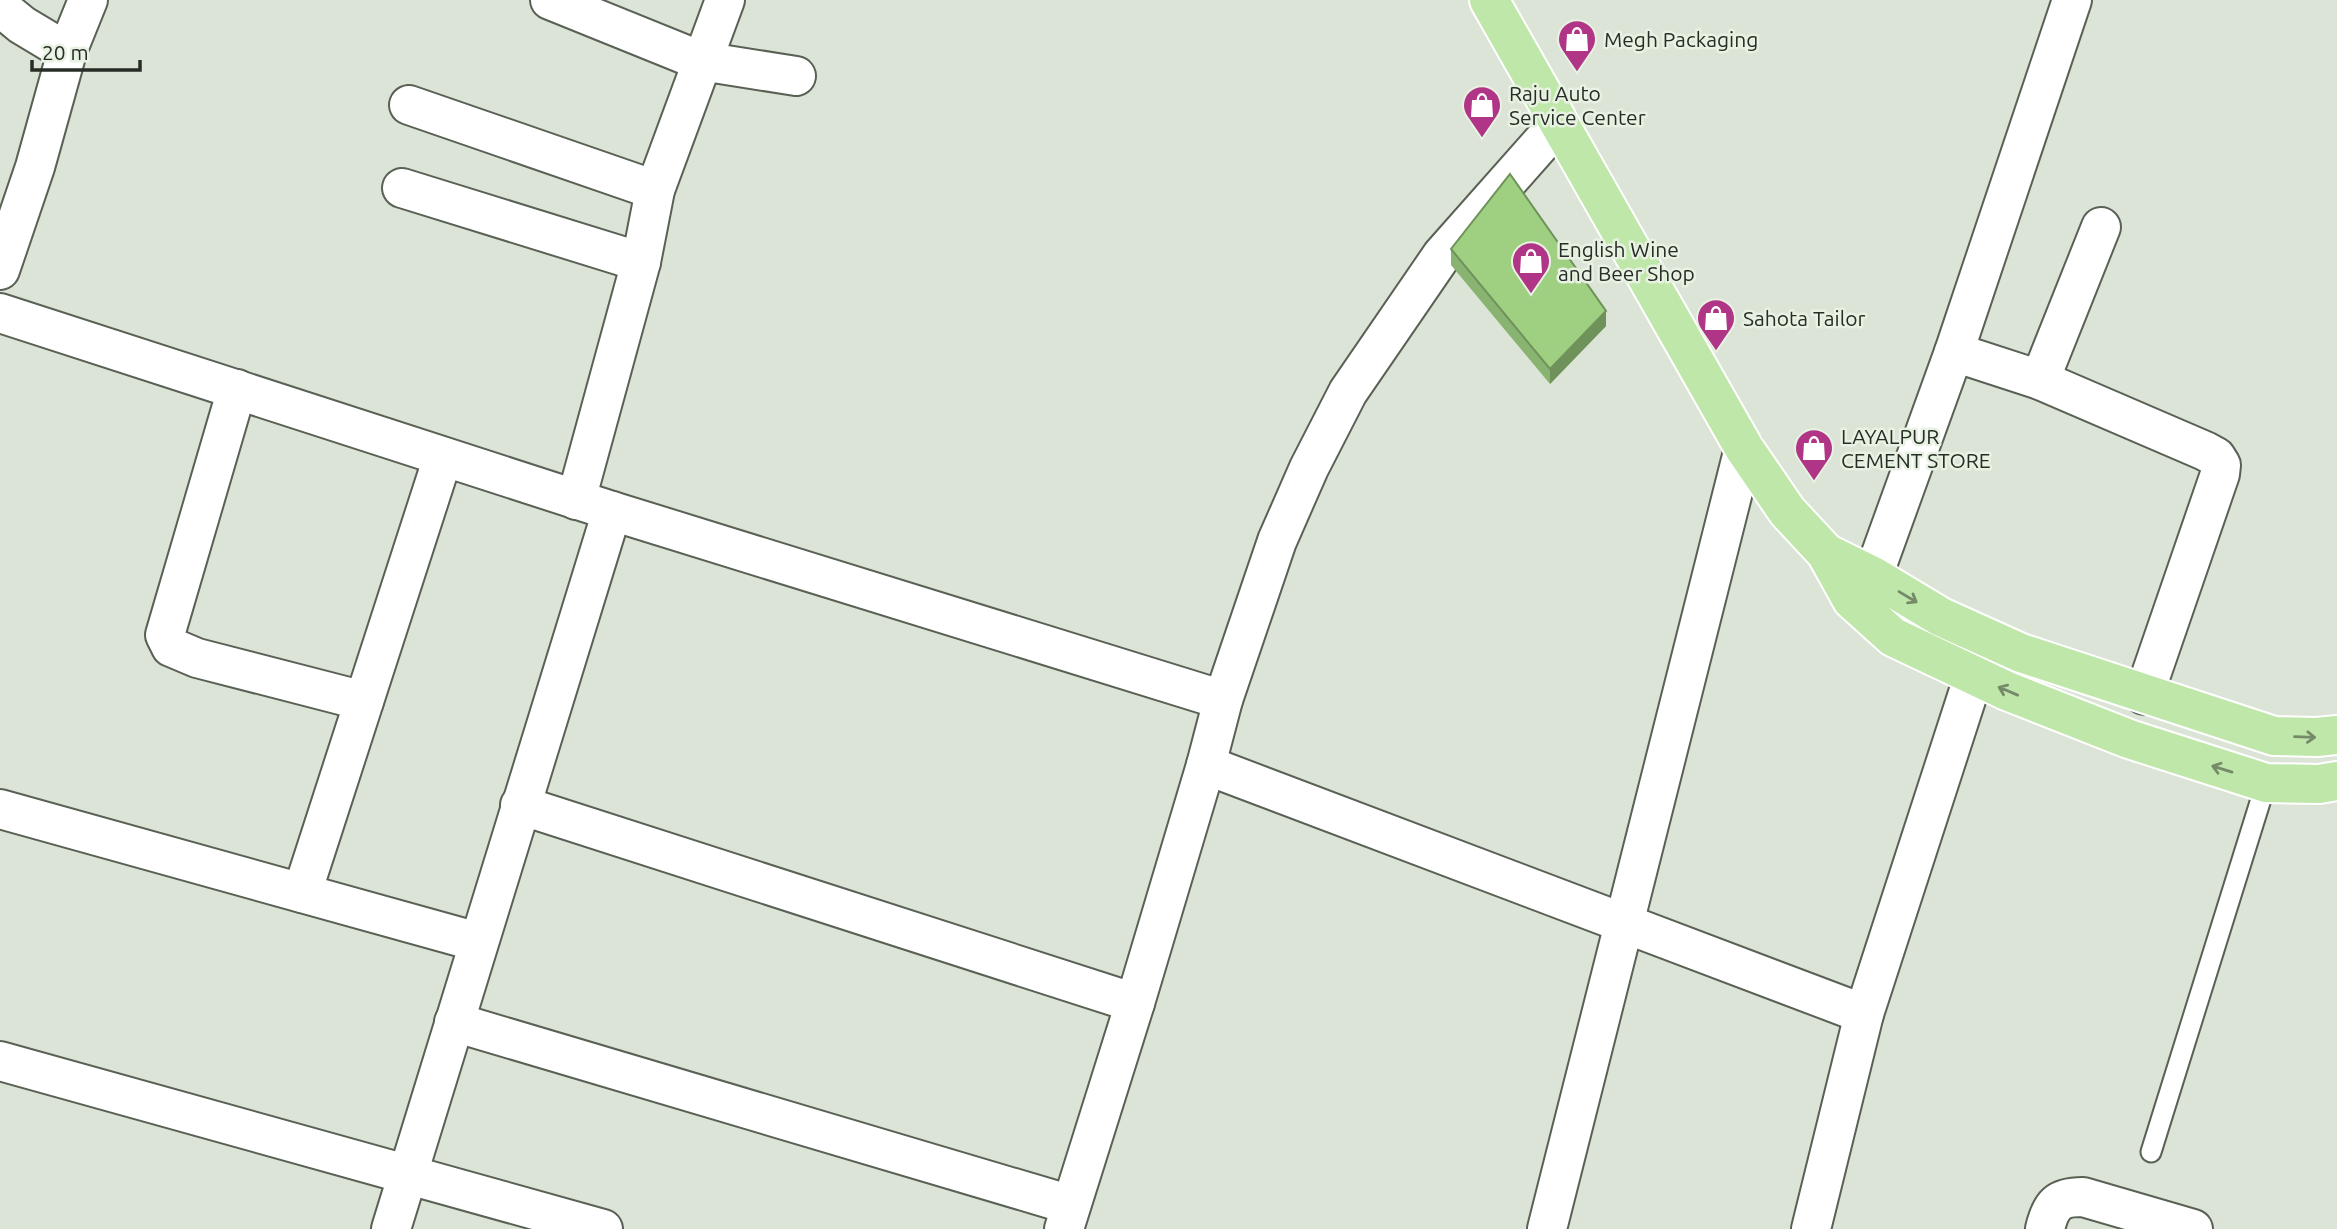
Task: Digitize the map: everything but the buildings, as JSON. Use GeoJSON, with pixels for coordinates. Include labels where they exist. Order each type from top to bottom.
{"type":"FeatureCollection","features":[{"type":"Feature","properties":{"kind":"highway"},"geometry":{"type":"LineString","coordinates":[[1489,0],[1744,448],[1787,511],[1826,553],[1852,600],[1893,637],[2007,691],[2129,739],[2266,783],[2337,781]]}},
{"type":"Feature","properties":{"kind":"highway"},"geometry":{"type":"LineString","coordinates":[[1826,553],[1873,576],[1941,617],[2021,653],[2274,736],[2337,735]]}},
{"type":"Feature","properties":{"kind":"street"},"geometry":{"type":"LineString","coordinates":[[0,270],[18,166],[88,0]]}},
{"type":"Feature","properties":{"kind":"street"},"geometry":{"type":"LineString","coordinates":[[550,0],[701,61],[796,76]]}},
{"type":"Feature","properties":{"kind":"street"},"geometry":{"type":"LineString","coordinates":[[576,500],[641,262],[655,190],[725,0]]}},
{"type":"Feature","properties":{"kind":"street"},"geometry":{"type":"LineString","coordinates":[[1873,576],[1954,352],[2072,0]]}},
{"type":"Feature","properties":{"kind":"street"},"geometry":{"type":"LineString","coordinates":[[0,8],[22,25],[67,52]]}},
{"type":"Feature","properties":{"kind":"street"},"geometry":{"type":"LineString","coordinates":[[409,105],[655,190]]}},
{"type":"Feature","properties":{"kind":"street"},"geometry":{"type":"LineString","coordinates":[[454,1022],[1068,1217],[1135,1003],[1223,700],[1277,541],[1309,468],[1348,392],[1442,255],[1559,123]]}},
{"type":"Feature","properties":{"kind":"street"},"geometry":{"type":"LineString","coordinates":[[402,188],[641,262]]}},
{"type":"Feature","properties":{"kind":"street"},"geometry":{"type":"LineString","coordinates":[[2040,380],[2101,227]]}},
{"type":"Feature","properties":{"kind":"street"},"geometry":{"type":"LineString","coordinates":[[0,313],[576,500],[1223,700]]}},
{"type":"Feature","properties":{"kind":"street"},"geometry":{"type":"LineString","coordinates":[[1954,352],[2040,380],[2205,451],[2216,457],[2221,465],[2144,695]]}},
{"type":"Feature","properties":{"kind":"street"},"geometry":{"type":"LineString","coordinates":[[237,389],[165,635],[171,647],[197,658],[364,701]]}},
{"type":"Feature","properties":{"kind":"street"},"geometry":{"type":"LineString","coordinates":[[1547,1229],[1744,448]]}},
{"type":"Feature","properties":{"kind":"street"},"geometry":{"type":"LineString","coordinates":[[302,893],[443,457]]}},
{"type":"Feature","properties":{"kind":"street"},"geometry":{"type":"LineString","coordinates":[[391,1229],[612,511]]}},
{"type":"Feature","properties":{"kind":"street"},"geometry":{"type":"LineString","coordinates":[[1811,1229],[1864,1014],[1973,675]]}},
{"type":"Feature","properties":{"kind":"street"},"geometry":{"type":"LineString","coordinates":[[1206,765],[1864,1014]]}},
{"type":"Feature","properties":{"kind":"street"},"geometry":{"type":"LineString","coordinates":[[520,805],[1135,1003]]}},
{"type":"Feature","properties":{"kind":"street"},"geometry":{"type":"LineString","coordinates":[[0,809],[478,942]]}},
{"type":"Feature","properties":{"kind":"street"},"geometry":{"type":"LineString","coordinates":[[0,1061],[603,1229]]}},
{"type":"Feature","properties":{"kind":"street"},"geometry":{"type":"LineString","coordinates":[[2045,1229],[2054,1206],[2065,1197],[2083,1197],[2144,1222],[2193,1229]]}},
{"type":"Feature","properties":{"kind":"lane"},"geometry":{"type":"LineString","coordinates":[[2151,1152],[2266,783]]}},
{"type":"Feature","properties":{"kind":"place","name":"Megh Packaging"},"geometry":{"type":"Point","coordinates":[1577,73]}},
{"type":"Feature","properties":{"kind":"place","name":"Raju Auto Service Center"},"geometry":{"type":"Point","coordinates":[1482,139]}},
{"type":"Feature","properties":{"kind":"place","name":"English Wine and Beer Shop"},"geometry":{"type":"Point","coordinates":[1531,295]}},
{"type":"Feature","properties":{"kind":"place","name":"Sahota Tailor"},"geometry":{"type":"Point","coordinates":[1716,352]}},
{"type":"Feature","properties":{"kind":"place","name":"LAYALPUR CEMENT STORE"},"geometry":{"type":"Point","coordinates":[1814,482]}}]}
